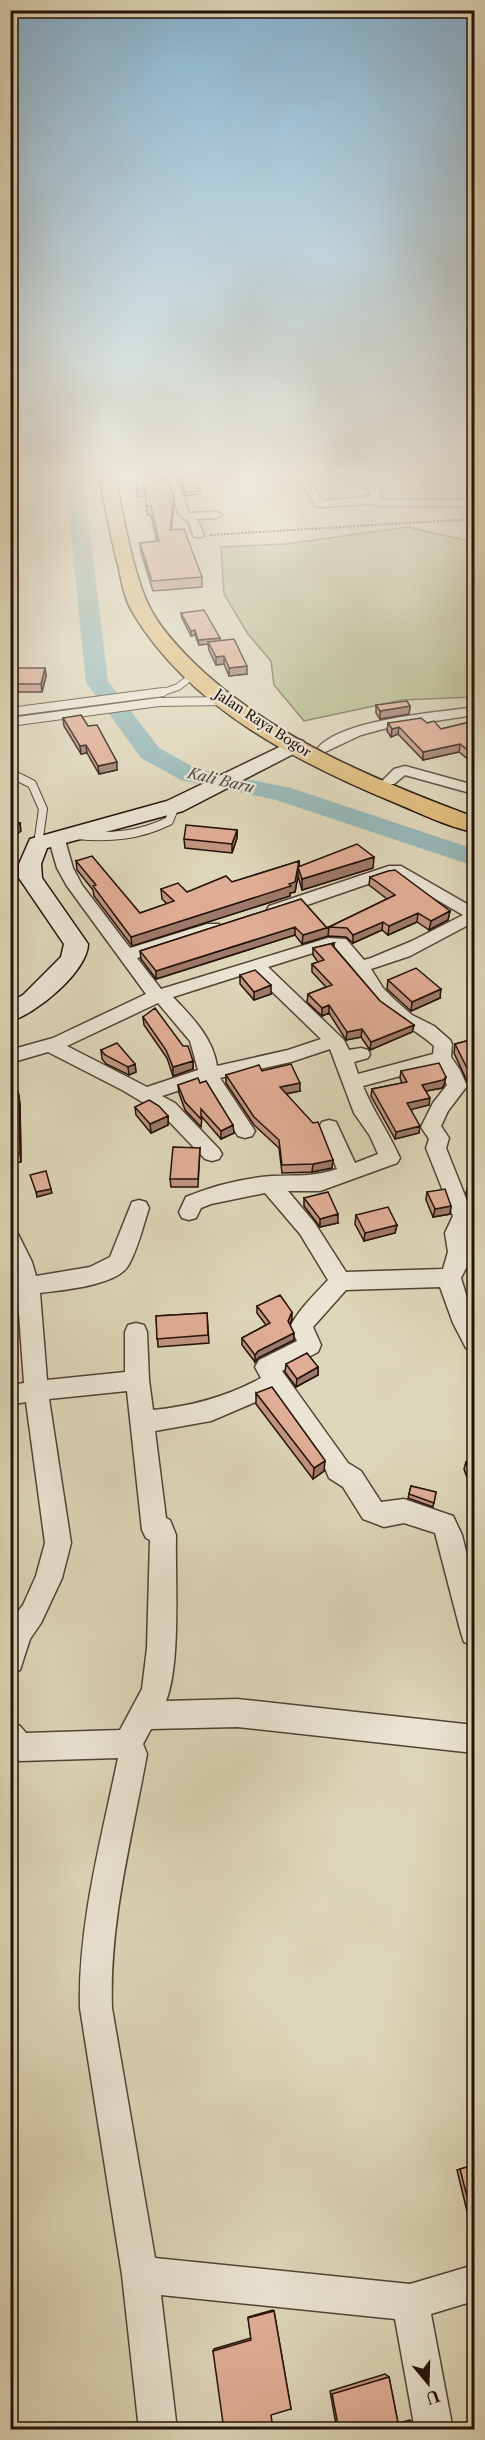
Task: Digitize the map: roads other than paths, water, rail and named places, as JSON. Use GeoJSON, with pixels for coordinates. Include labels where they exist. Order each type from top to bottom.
{"type":"FeatureCollection","features":[{"type":"Feature","properties":{"kind":"highway","name":"Jalan Raya Bogor"},"geometry":{"type":"LineString","coordinates":[[134,590],[137,601],[155,632],[195,675],[225,701],[342,772],[474,825]]}},
{"type":"Feature","properties":{"kind":"highway","name":"Jalan Raya Bogor"},"geometry":{"type":"LineString","coordinates":[[150,590],[168,627],[195,656],[240,697],[325,748],[389,781],[474,813]]}},
{"type":"Feature","properties":{"kind":"street"},"geometry":{"type":"LineString","coordinates":[[325,748],[356,732],[382,725],[474,711]]}},
{"type":"Feature","properties":{"kind":"street"},"geometry":{"type":"LineString","coordinates":[[10,1013],[32,1001],[72,960],[76,951],[76,944],[31,878],[30,864],[57,840],[175,806],[296,745]]}},
{"type":"Feature","properties":{"kind":"street"},"geometry":{"type":"LineString","coordinates":[[389,781],[399,771],[405,770],[474,790]]}},
{"type":"Feature","properties":{"kind":"street"},"geometry":{"type":"LineString","coordinates":[[57,840],[64,868],[75,886],[159,996],[200,1040],[208,1060],[208,1074],[216,1090],[245,1131]]}},
{"type":"Feature","properties":{"kind":"street"},"geometry":{"type":"LineString","coordinates":[[260,914],[395,869],[456,902],[474,916],[390,957],[360,966]]}},
{"type":"Feature","properties":{"kind":"street"},"geometry":{"type":"LineString","coordinates":[[128,955],[229,923]]}},
{"type":"Feature","properties":{"kind":"street"},"geometry":{"type":"LineString","coordinates":[[10,1057],[51,1046],[159,996],[334,942],[340,943],[360,966],[377,992],[389,1004],[406,1019],[428,1030],[443,1044],[442,1058],[451,1070],[457,1086],[440,1108],[431,1127],[440,1138],[436,1148],[463,1216],[456,1233],[458,1262],[450,1278],[464,1323],[474,1341]]}},
{"type":"Feature","properties":{"kind":"street"},"geometry":{"type":"LineString","coordinates":[[189,1212],[193,1203],[200,1199],[270,1185],[310,1185],[390,1158],[379,1133],[364,1113],[352,1082],[352,1056],[333,1041],[257,967]]}},
{"type":"Feature","properties":{"kind":"street"},"geometry":{"type":"LineString","coordinates":[[145,1094],[208,1074],[291,1056],[333,1041]]}},
{"type":"Feature","properties":{"kind":"street"},"geometry":{"type":"LineString","coordinates":[[51,1046],[168,1108],[212,1154]]}},
{"type":"Feature","properties":{"kind":"street"},"geometry":{"type":"LineString","coordinates":[[352,1082],[442,1058]]}},
{"type":"Feature","properties":{"kind":"street"},"geometry":{"type":"LineString","coordinates":[[328,1127],[349,1173]]}},
{"type":"Feature","properties":{"kind":"street"},"geometry":{"type":"LineString","coordinates":[[270,1185],[307,1228],[340,1281]]}},
{"type":"Feature","properties":{"kind":"street"},"geometry":{"type":"LineString","coordinates":[[28,1286],[115,1268],[139,1208]]}},
{"type":"Feature","properties":{"kind":"street"},"geometry":{"type":"LineString","coordinates":[[10,1240],[21,1262],[28,1286],[36,1390],[58,1543],[49,1578],[32,1614],[18,1633],[10,1660]]}},
{"type":"Feature","properties":{"kind":"street"},"geometry":{"type":"LineString","coordinates":[[450,1278],[340,1281],[301,1328],[310,1345],[267,1367],[335,1462],[338,1470],[352,1479],[372,1510],[384,1515],[404,1511],[444,1524],[449,1535],[474,1633]]}},
{"type":"Feature","properties":{"kind":"street"},"geometry":{"type":"LineString","coordinates":[[128,1744],[156,1692],[161,1648],[163,1535],[161,1528],[155,1530],[137,1380],[136,1332]]}},
{"type":"Feature","properties":{"kind":"street"},"geometry":{"type":"LineString","coordinates":[[10,1395],[36,1390],[95,1387],[137,1380]]}},
{"type":"Feature","properties":{"kind":"street"},"geometry":{"type":"LineString","coordinates":[[142,1422],[182,1418],[215,1411],[242,1401],[276,1382]]}},
{"type":"Feature","properties":{"kind":"street"},"geometry":{"type":"LineString","coordinates":[[145,1715],[237,1713],[474,1739]]}},
{"type":"Feature","properties":{"kind":"street"},"geometry":{"type":"LineString","coordinates":[[11,1737],[20,1747],[128,1744]]}},
{"type":"Feature","properties":{"kind":"street"},"geometry":{"type":"LineString","coordinates":[[128,1744],[132,1750],[133,1761],[98,1937],[95,1971],[96,2008],[140,2275],[158,2430]]}},
{"type":"Feature","properties":{"kind":"street"},"geometry":{"type":"LineString","coordinates":[[140,2275],[410,2302],[474,2283]]}},
{"type":"Feature","properties":{"kind":"street"},"geometry":{"type":"LineString","coordinates":[[410,2302],[434,2430]]}},
{"type":"Feature","properties":{"kind":"lane"},"geometry":{"type":"LineString","coordinates":[[157,698],[195,675]]}},
{"type":"Feature","properties":{"kind":"lane"},"geometry":{"type":"LineString","coordinates":[[10,722],[157,698],[225,701]]}},
{"type":"Feature","properties":{"kind":"lane"},"geometry":{"type":"LineString","coordinates":[[10,712],[82,703],[140,701]]}},
{"type":"Feature","properties":{"kind":"lane"},"geometry":{"type":"LineString","coordinates":[[10,773],[32,784],[57,840]]}},
{"type":"Feature","properties":{"kind":"waterway","name":"Kali Baru"},"geometry":{"type":"LineString","coordinates":[[87,590],[97,682],[150,753],[190,775],[282,793],[474,858]]}}]}
